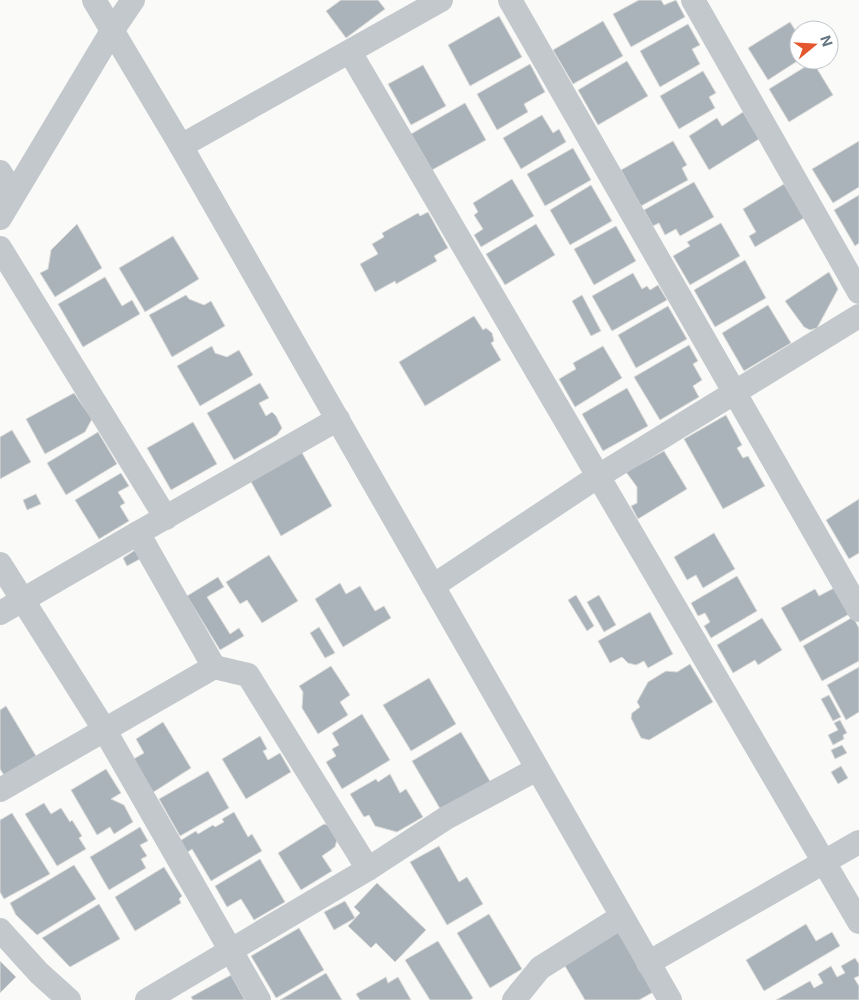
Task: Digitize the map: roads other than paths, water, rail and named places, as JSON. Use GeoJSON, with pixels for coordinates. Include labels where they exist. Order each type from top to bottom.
{"type":"FeatureCollection","features":[{"type":"Feature","properties":{"kind":"street"},"geometry":{"type":"LineString","coordinates":[[94,0],[181,146],[670,1000]]}},
{"type":"Feature","properties":{"kind":"street"},"geometry":{"type":"LineString","coordinates":[[0,218],[13,193],[36,160],[112,31],[133,0]]}},
{"type":"Feature","properties":{"kind":"street"},"geometry":{"type":"LineString","coordinates":[[181,146],[441,0]]}},
{"type":"Feature","properties":{"kind":"street"},"geometry":{"type":"LineString","coordinates":[[510,0],[859,610]]}},
{"type":"Feature","properties":{"kind":"street"},"geometry":{"type":"LineString","coordinates":[[694,0],[859,292]]}},
{"type":"Feature","properties":{"kind":"street"},"geometry":{"type":"LineString","coordinates":[[350,52],[597,478],[859,922]]}},
{"type":"Feature","properties":{"kind":"street"},"geometry":{"type":"LineString","coordinates":[[0,172],[13,193]]}},
{"type":"Feature","properties":{"kind":"street"},"geometry":{"type":"LineString","coordinates":[[0,248],[166,518]]}},
{"type":"Feature","properties":{"kind":"street"},"geometry":{"type":"LineString","coordinates":[[433,586],[597,478],[859,316]]}},
{"type":"Feature","properties":{"kind":"street"},"geometry":{"type":"LineString","coordinates":[[0,613],[338,419]]}},
{"type":"Feature","properties":{"kind":"street"},"geometry":{"type":"LineString","coordinates":[[138,533],[214,667]]}},
{"type":"Feature","properties":{"kind":"street"},"geometry":{"type":"LineString","coordinates":[[0,564],[104,729],[259,1000]]}},
{"type":"Feature","properties":{"kind":"street"},"geometry":{"type":"LineString","coordinates":[[0,790],[214,667],[248,674],[368,869]]}},
{"type":"Feature","properties":{"kind":"street"},"geometry":{"type":"LineString","coordinates":[[147,1000],[368,869],[446,818],[537,769]]}},
{"type":"Feature","properties":{"kind":"street"},"geometry":{"type":"LineString","coordinates":[[648,963],[859,842]]}},
{"type":"Feature","properties":{"kind":"street"},"geometry":{"type":"LineString","coordinates":[[514,1000],[540,968],[621,917]]}},
{"type":"Feature","properties":{"kind":"street"},"geometry":{"type":"LineString","coordinates":[[0,930],[38,973],[69,1000]]}}]}
